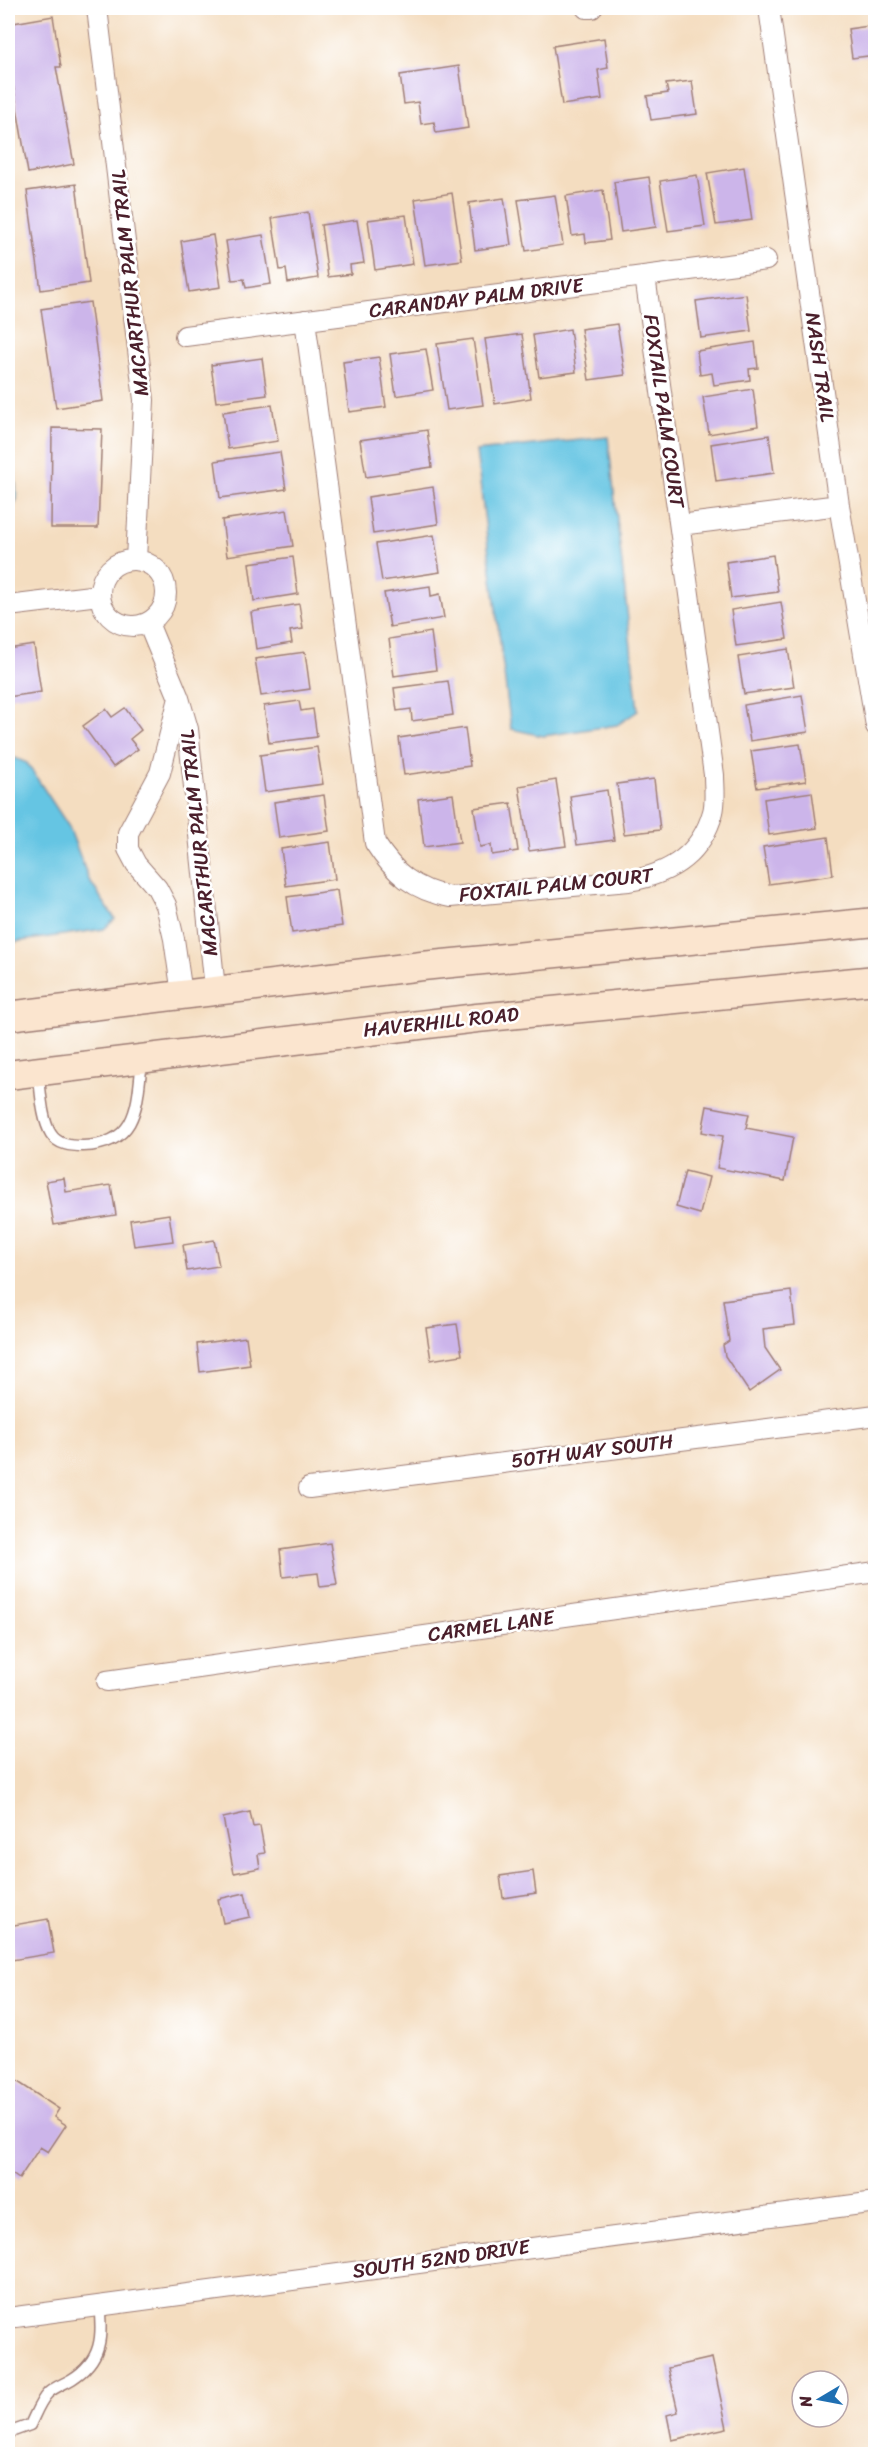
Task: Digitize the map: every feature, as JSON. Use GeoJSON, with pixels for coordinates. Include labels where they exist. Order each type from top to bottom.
{"type":"FeatureCollection","features":[{"type":"Feature","properties":{"kind":"street","name":"MACARTHUR PALM TRAIL"},"geometry":{"type":"LineString","coordinates":[[97,8],[144,400],[136,560]]}},
{"type":"Feature","properties":{"kind":"street","name":"NASH TRAIL"},"geometry":{"type":"LineString","coordinates":[[769,8],[839,505],[876,726]]}},
{"type":"Feature","properties":{"kind":"street","name":"CARANDAY PALM DRIVE"},"geometry":{"type":"LineString","coordinates":[[185,336],[766,260]]}},
{"type":"Feature","properties":{"kind":"street","name":"FOXTAIL PALM COURT"},"geometry":{"type":"LineString","coordinates":[[305,320],[373,833],[375,843],[387,863],[405,880],[428,892],[450,897],[652,877],[670,870],[688,855],[703,835],[713,811],[714,775],[645,276]]}},
{"type":"Feature","properties":{"kind":"street"},"geometry":{"type":"LineString","coordinates":[[680,525],[839,505]]}},
{"type":"Feature","properties":{"kind":"street"},"geometry":{"type":"LineString","coordinates":[[126,560],[136,560],[148,563],[157,571],[166,593],[164,605],[158,616],[138,627],[116,623],[108,616],[99,595],[104,577],[110,569],[126,560]]}},
{"type":"Feature","properties":{"kind":"street"},"geometry":{"type":"LineString","coordinates":[[8,606],[99,595]]}},
{"type":"Feature","properties":{"kind":"street","name":"MACARTHUR PALM TRAIL"},"geometry":{"type":"LineString","coordinates":[[148,623],[179,698],[188,729],[215,989]]}},
{"type":"Feature","properties":{"kind":"street","name":"MACARTHUR PALM TRAIL"},"geometry":{"type":"LineString","coordinates":[[179,698],[160,773],[128,833],[128,849],[136,864],[157,888],[166,905],[174,939],[182,994]]}},
{"type":"Feature","properties":{"kind":"street"},"geometry":{"type":"LineString","coordinates":[[8,1016],[215,989],[569,950],[876,922]]}},
{"type":"Feature","properties":{"kind":"street","name":"HAVERHILL ROAD"},"geometry":{"type":"LineString","coordinates":[[8,1075],[477,1017],[876,980]]}},
{"type":"Feature","properties":{"kind":"street","name":"50TH WAY SOUTH"},"geometry":{"type":"LineString","coordinates":[[309,1488],[876,1415]]}},
{"type":"Feature","properties":{"kind":"street","name":"CARMEL LANE"},"geometry":{"type":"LineString","coordinates":[[106,1681],[876,1572]]}},
{"type":"Feature","properties":{"kind":"street","name":"SOUTH 52ND DRIVE"},"geometry":{"type":"LineString","coordinates":[[8,2318],[876,2202]]}},
{"type":"Feature","properties":{"kind":"lane"},"geometry":{"type":"LineString","coordinates":[[38,1071],[49,1131],[55,1140],[69,1146],[93,1145],[119,1137],[133,1122],[142,1057]]}},
{"type":"Feature","properties":{"kind":"lane"},"geometry":{"type":"LineString","coordinates":[[8,2433],[30,2426],[46,2395],[82,2371],[95,2355],[102,2336],[99,2305]]}},
{"type":"Feature","properties":{"kind":"water"},"geometry":{"type":"Polygon","coordinates":[[[8,399],[17,499],[8,520],[8,399]]]}},
{"type":"Feature","properties":{"kind":"water"},"geometry":{"type":"Polygon","coordinates":[[[608,437],[638,711],[617,725],[543,736],[511,729],[476,451],[608,437]]]}},
{"type":"Feature","properties":{"kind":"water"},"geometry":{"type":"Polygon","coordinates":[[[8,755],[27,763],[69,827],[89,880],[115,919],[104,929],[8,943],[8,755]]]}},
{"type":"Feature","properties":{"kind":"building"},"geometry":{"type":"Polygon","coordinates":[[[53,16],[61,67],[56,67],[74,164],[28,173],[8,55],[8,24],[53,16]]]}},
{"type":"Feature","properties":{"kind":"building"},"geometry":{"type":"Polygon","coordinates":[[[876,25],[876,55],[852,58],[848,29],[876,25]]]}},
{"type":"Feature","properties":{"kind":"building"},"geometry":{"type":"Polygon","coordinates":[[[604,38],[608,68],[598,70],[602,99],[562,105],[553,46],[604,38]]]}},
{"type":"Feature","properties":{"kind":"building"},"geometry":{"type":"Polygon","coordinates":[[[459,66],[468,128],[436,133],[434,122],[421,124],[418,102],[404,104],[400,75],[459,66]]]}},
{"type":"Feature","properties":{"kind":"building"},"geometry":{"type":"Polygon","coordinates":[[[692,81],[697,114],[651,120],[647,96],[668,93],[666,84],[692,81]]]}},
{"type":"Feature","properties":{"kind":"building"},"geometry":{"type":"Polygon","coordinates":[[[744,167],[752,220],[716,225],[707,173],[744,167]]]}},
{"type":"Feature","properties":{"kind":"building"},"geometry":{"type":"Polygon","coordinates":[[[697,175],[705,226],[668,231],[660,181],[697,175]]]}},
{"type":"Feature","properties":{"kind":"building"},"geometry":{"type":"Polygon","coordinates":[[[649,177],[656,227],[621,232],[614,182],[649,177]]]}},
{"type":"Feature","properties":{"kind":"building"},"geometry":{"type":"Polygon","coordinates":[[[76,184],[89,283],[41,290],[27,191],[76,184]]]}},
{"type":"Feature","properties":{"kind":"building"},"geometry":{"type":"Polygon","coordinates":[[[603,190],[610,240],[586,243],[585,234],[572,236],[566,196],[603,190]]]}},
{"type":"Feature","properties":{"kind":"building"},"geometry":{"type":"Polygon","coordinates":[[[452,193],[462,260],[425,265],[415,199],[452,193]]]}},
{"type":"Feature","properties":{"kind":"building"},"geometry":{"type":"Polygon","coordinates":[[[555,195],[563,245],[526,251],[518,200],[555,195]]]}},
{"type":"Feature","properties":{"kind":"building"},"geometry":{"type":"Polygon","coordinates":[[[504,198],[511,245],[475,250],[469,203],[504,198]]]}},
{"type":"Feature","properties":{"kind":"building"},"geometry":{"type":"Polygon","coordinates":[[[308,212],[318,278],[288,283],[286,269],[280,270],[272,218],[308,212]]]}},
{"type":"Feature","properties":{"kind":"building"},"geometry":{"type":"Polygon","coordinates":[[[406,215],[413,264],[375,270],[368,220],[406,215]]]}},
{"type":"Feature","properties":{"kind":"building"},"geometry":{"type":"Polygon","coordinates":[[[357,220],[364,263],[350,265],[351,274],[328,277],[321,225],[357,220]]]}},
{"type":"Feature","properties":{"kind":"building"},"geometry":{"type":"Polygon","coordinates":[[[213,235],[221,287],[189,292],[181,241],[213,235]]]}},
{"type":"Feature","properties":{"kind":"building"},"geometry":{"type":"Polygon","coordinates":[[[263,235],[271,284],[246,288],[244,279],[232,280],[226,241],[263,235]]]}},
{"type":"Feature","properties":{"kind":"building"},"geometry":{"type":"Polygon","coordinates":[[[746,294],[751,331],[701,338],[696,301],[746,294]]]}},
{"type":"Feature","properties":{"kind":"building"},"geometry":{"type":"Polygon","coordinates":[[[90,302],[103,401],[56,408],[41,309],[90,302]]]}},
{"type":"Feature","properties":{"kind":"building"},"geometry":{"type":"Polygon","coordinates":[[[617,324],[625,375],[589,380],[581,329],[617,324]]]}},
{"type":"Feature","properties":{"kind":"building"},"geometry":{"type":"Polygon","coordinates":[[[570,329],[576,372],[539,377],[533,335],[570,329]]]}},
{"type":"Feature","properties":{"kind":"building"},"geometry":{"type":"Polygon","coordinates":[[[522,334],[531,398],[495,404],[485,339],[522,334]]]}},
{"type":"Feature","properties":{"kind":"building"},"geometry":{"type":"Polygon","coordinates":[[[473,339],[483,405],[447,410],[437,344],[473,339]]]}},
{"type":"Feature","properties":{"kind":"building"},"geometry":{"type":"Polygon","coordinates":[[[755,342],[758,368],[749,369],[750,380],[714,385],[712,373],[700,375],[697,351],[755,342]]]}},
{"type":"Feature","properties":{"kind":"building"},"geometry":{"type":"Polygon","coordinates":[[[426,349],[433,390],[396,396],[390,354],[426,349]]]}},
{"type":"Feature","properties":{"kind":"building"},"geometry":{"type":"Polygon","coordinates":[[[379,357],[386,407],[349,412],[343,362],[379,357]]]}},
{"type":"Feature","properties":{"kind":"building"},"geometry":{"type":"Polygon","coordinates":[[[262,358],[267,395],[216,402],[211,365],[262,358]]]}},
{"type":"Feature","properties":{"kind":"building"},"geometry":{"type":"Polygon","coordinates":[[[753,389],[758,426],[709,434],[703,397],[753,389]]]}},
{"type":"Feature","properties":{"kind":"building"},"geometry":{"type":"Polygon","coordinates":[[[272,405],[278,441],[228,449],[223,412],[272,405]]]}},
{"type":"Feature","properties":{"kind":"building"},"geometry":{"type":"Polygon","coordinates":[[[52,428],[102,429],[98,528],[51,528],[52,428]]]}},
{"type":"Feature","properties":{"kind":"building"},"geometry":{"type":"Polygon","coordinates":[[[427,430],[432,467],[366,477],[360,440],[427,430]]]}},
{"type":"Feature","properties":{"kind":"building"},"geometry":{"type":"Polygon","coordinates":[[[769,435],[774,473],[716,481],[711,444],[769,435]]]}},
{"type":"Feature","properties":{"kind":"building"},"geometry":{"type":"Polygon","coordinates":[[[280,452],[286,489],[220,498],[215,461],[280,452]]]}},
{"type":"Feature","properties":{"kind":"building"},"geometry":{"type":"Polygon","coordinates":[[[433,487],[438,524],[373,534],[368,497],[433,487]]]}},
{"type":"Feature","properties":{"kind":"building"},"geometry":{"type":"Polygon","coordinates":[[[287,510],[293,546],[227,556],[222,520],[287,510]]]}},
{"type":"Feature","properties":{"kind":"building"},"geometry":{"type":"Polygon","coordinates":[[[434,535],[440,572],[382,581],[376,544],[434,535]]]}},
{"type":"Feature","properties":{"kind":"building"},"geometry":{"type":"Polygon","coordinates":[[[773,555],[778,592],[731,598],[726,562],[773,555]]]}},
{"type":"Feature","properties":{"kind":"building"},"geometry":{"type":"Polygon","coordinates":[[[293,557],[298,594],[254,601],[249,563],[293,557]]]}},
{"type":"Feature","properties":{"kind":"building"},"geometry":{"type":"Polygon","coordinates":[[[430,586],[431,596],[440,594],[444,618],[390,627],[384,593],[430,586]]]}},
{"type":"Feature","properties":{"kind":"building"},"geometry":{"type":"Polygon","coordinates":[[[781,602],[787,639],[736,646],[731,610],[781,602]]]}},
{"type":"Feature","properties":{"kind":"building"},"geometry":{"type":"Polygon","coordinates":[[[299,604],[303,629],[290,631],[292,643],[256,649],[251,612],[299,604]]]}},
{"type":"Feature","properties":{"kind":"building"},"geometry":{"type":"Polygon","coordinates":[[[431,632],[436,670],[394,676],[389,639],[431,632]]]}},
{"type":"Feature","properties":{"kind":"building"},"geometry":{"type":"Polygon","coordinates":[[[34,645],[41,692],[8,697],[8,649],[34,645]]]}},
{"type":"Feature","properties":{"kind":"building"},"geometry":{"type":"Polygon","coordinates":[[[788,649],[794,687],[744,694],[738,657],[788,649]]]}},
{"type":"Feature","properties":{"kind":"building"},"geometry":{"type":"Polygon","coordinates":[[[305,652],[310,689],[261,696],[255,659],[305,652]]]}},
{"type":"Feature","properties":{"kind":"building"},"geometry":{"type":"Polygon","coordinates":[[[448,681],[453,715],[412,721],[411,709],[397,711],[394,688],[448,681]]]}},
{"type":"Feature","properties":{"kind":"building"},"geometry":{"type":"Polygon","coordinates":[[[802,695],[808,732],[750,741],[744,705],[802,695]]]}},
{"type":"Feature","properties":{"kind":"building"},"geometry":{"type":"Polygon","coordinates":[[[299,701],[301,711],[313,709],[317,737],[269,743],[264,706],[299,701]]]}},
{"type":"Feature","properties":{"kind":"building"},"geometry":{"type":"Polygon","coordinates":[[[125,708],[141,730],[130,739],[138,749],[113,767],[83,726],[106,709],[112,717],[125,708]]]}},
{"type":"Feature","properties":{"kind":"building"},"geometry":{"type":"Polygon","coordinates":[[[465,728],[470,766],[404,775],[399,738],[465,728]]]}},
{"type":"Feature","properties":{"kind":"building"},"geometry":{"type":"Polygon","coordinates":[[[800,744],[806,781],[757,788],[751,751],[800,744]]]}},
{"type":"Feature","properties":{"kind":"building"},"geometry":{"type":"Polygon","coordinates":[[[317,747],[323,784],[265,792],[260,755],[317,747]]]}},
{"type":"Feature","properties":{"kind":"building"},"geometry":{"type":"Polygon","coordinates":[[[654,779],[660,830],[624,834],[617,784],[654,779]]]}},
{"type":"Feature","properties":{"kind":"building"},"geometry":{"type":"Polygon","coordinates":[[[556,780],[566,846],[529,851],[519,786],[556,780]]]}},
{"type":"Feature","properties":{"kind":"building"},"geometry":{"type":"Polygon","coordinates":[[[607,790],[614,840],[577,845],[570,796],[607,790]]]}},
{"type":"Feature","properties":{"kind":"building"},"geometry":{"type":"Polygon","coordinates":[[[812,792],[817,828],[769,835],[764,799],[812,792]]]}},
{"type":"Feature","properties":{"kind":"building"},"geometry":{"type":"Polygon","coordinates":[[[453,794],[460,842],[424,847],[418,799],[453,794]]]}},
{"type":"Feature","properties":{"kind":"building"},"geometry":{"type":"Polygon","coordinates":[[[324,795],[329,831],[279,838],[274,802],[324,795]]]}},
{"type":"Feature","properties":{"kind":"building"},"geometry":{"type":"Polygon","coordinates":[[[511,803],[518,851],[492,855],[491,845],[480,847],[474,808],[511,803]]]}},
{"type":"Feature","properties":{"kind":"building"},"geometry":{"type":"Polygon","coordinates":[[[828,837],[833,875],[769,884],[763,847],[828,837]]]}},
{"type":"Feature","properties":{"kind":"building"},"geometry":{"type":"Polygon","coordinates":[[[330,842],[335,879],[286,886],[281,849],[330,842]]]}},
{"type":"Feature","properties":{"kind":"building"},"geometry":{"type":"Polygon","coordinates":[[[337,890],[342,926],[292,933],[287,897],[337,890]]]}},
{"type":"Feature","properties":{"kind":"building"},"geometry":{"type":"Polygon","coordinates":[[[707,1106],[749,1114],[746,1128],[793,1137],[785,1181],[717,1168],[723,1136],[702,1132],[707,1106]]]}},
{"type":"Feature","properties":{"kind":"building"},"geometry":{"type":"Polygon","coordinates":[[[685,1171],[709,1177],[700,1214],[676,1207],[685,1171]]]}},
{"type":"Feature","properties":{"kind":"building"},"geometry":{"type":"Polygon","coordinates":[[[64,1178],[66,1192],[111,1185],[116,1215],[54,1225],[46,1181],[64,1178]]]}},
{"type":"Feature","properties":{"kind":"building"},"geometry":{"type":"Polygon","coordinates":[[[169,1214],[173,1241],[134,1246],[130,1220],[169,1214]]]}},
{"type":"Feature","properties":{"kind":"building"},"geometry":{"type":"Polygon","coordinates":[[[214,1240],[219,1266],[187,1271],[183,1245],[214,1240]]]}},
{"type":"Feature","properties":{"kind":"building"},"geometry":{"type":"Polygon","coordinates":[[[791,1291],[795,1325],[763,1329],[765,1348],[780,1370],[749,1392],[725,1356],[723,1345],[729,1341],[723,1300],[791,1291]]]}},
{"type":"Feature","properties":{"kind":"building"},"geometry":{"type":"Polygon","coordinates":[[[457,1324],[462,1355],[431,1360],[426,1328],[457,1324]]]}},
{"type":"Feature","properties":{"kind":"building"},"geometry":{"type":"Polygon","coordinates":[[[246,1337],[250,1365],[200,1372],[197,1344],[246,1337]]]}},
{"type":"Feature","properties":{"kind":"building"},"geometry":{"type":"Polygon","coordinates":[[[330,1543],[337,1585],[320,1587],[318,1573],[283,1577],[280,1550],[330,1543]]]}},
{"type":"Feature","properties":{"kind":"building"},"geometry":{"type":"Polygon","coordinates":[[[250,1812],[253,1827],[260,1826],[265,1853],[258,1854],[260,1868],[234,1873],[223,1818],[250,1812]]]}},
{"type":"Feature","properties":{"kind":"building"},"geometry":{"type":"Polygon","coordinates":[[[533,1871],[536,1893],[503,1898],[500,1876],[533,1871]]]}},
{"type":"Feature","properties":{"kind":"building"},"geometry":{"type":"Polygon","coordinates":[[[245,1893],[250,1917],[223,1923],[218,1899],[245,1893]]]}},
{"type":"Feature","properties":{"kind":"building"},"geometry":{"type":"Polygon","coordinates":[[[48,1919],[54,1953],[12,1960],[8,1926],[48,1919]]]}},
{"type":"Feature","properties":{"kind":"building"},"geometry":{"type":"Polygon","coordinates":[[[15,2080],[59,2109],[54,2117],[66,2125],[48,2152],[40,2147],[19,2179],[8,2171],[8,2092],[15,2080]]]}},
{"type":"Feature","properties":{"kind":"building"},"geometry":{"type":"Polygon","coordinates":[[[712,2358],[727,2428],[672,2440],[667,2415],[678,2412],[668,2368],[712,2358]]]}}]}
